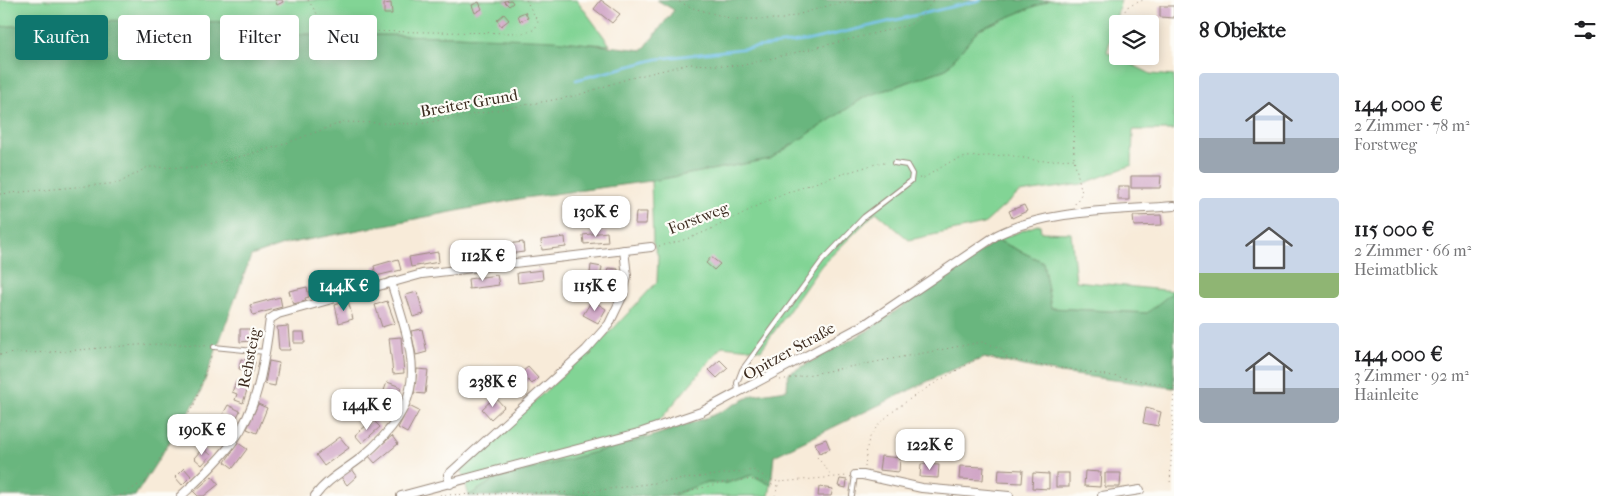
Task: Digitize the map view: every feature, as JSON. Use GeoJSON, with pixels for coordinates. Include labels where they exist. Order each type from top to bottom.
{"type":"FeatureCollection","features":[{"type":"Feature","properties":{"kind":"street","name":"Opitzer Straße"},"geometry":{"type":"LineString","coordinates":[[401,496],[642,432],[701,412],[739,394],[864,325],[997,234],[1014,226],[1037,220],[1074,215],[1174,206]]}},
{"type":"Feature","properties":{"kind":"street","name":"Forstweg"},"geometry":{"type":"LineString","coordinates":[[270,319],[278,314],[391,282],[452,269],[651,247]]}},
{"type":"Feature","properties":{"kind":"street"},"geometry":{"type":"LineString","coordinates":[[450,484],[448,475],[586,350],[608,324],[621,298],[627,276],[624,250]]}},
{"type":"Feature","properties":{"kind":"street"},"geometry":{"type":"LineString","coordinates":[[315,496],[390,431],[404,411],[410,388],[410,348],[391,282]]}},
{"type":"Feature","properties":{"kind":"street","name":"Rehsteig"},"geometry":{"type":"LineString","coordinates":[[182,496],[216,461],[240,430],[255,399],[266,352],[270,319]]}},
{"type":"Feature","properties":{"kind":"street"},"geometry":{"type":"LineString","coordinates":[[859,475],[922,488],[1009,496]]}},
{"type":"Feature","properties":{"kind":"street"},"geometry":{"type":"LineString","coordinates":[[920,496],[922,488]]}},
{"type":"Feature","properties":{"kind":"street"},"geometry":{"type":"LineString","coordinates":[[1102,496],[1140,490]]}},
{"type":"Feature","properties":{"kind":"lane"},"geometry":{"type":"LineString","coordinates":[[739,394],[737,383],[742,370],[822,261],[864,217],[908,184],[912,174],[907,165],[894,164]]}},
{"type":"Feature","properties":{"kind":"lane"},"geometry":{"type":"LineString","coordinates":[[596,292],[621,298]]}},
{"type":"Feature","properties":{"kind":"lane"},"geometry":{"type":"LineString","coordinates":[[214,347],[266,352]]}},
{"type":"Feature","properties":{"kind":"lane"},"geometry":{"type":"LineString","coordinates":[[852,496],[859,475]]}},
{"type":"Feature","properties":{"kind":"path"},"geometry":{"type":"LineString","coordinates":[[308,0],[325,26],[336,30],[526,33],[535,29],[538,22],[526,0]]}},
{"type":"Feature","properties":{"kind":"path"},"geometry":{"type":"LineString","coordinates":[[675,0],[693,8],[733,18],[783,19],[834,4],[897,0]]}},
{"type":"Feature","properties":{"kind":"path"},"geometry":{"type":"LineString","coordinates":[[923,0],[937,0]]}},
{"type":"Feature","properties":{"kind":"path"},"geometry":{"type":"LineString","coordinates":[[1123,15],[1127,7],[1143,0]]}},
{"type":"Feature","properties":{"kind":"path","name":"Breiter Grund"},"geometry":{"type":"LineString","coordinates":[[0,194],[119,183],[148,167],[197,168],[276,147],[343,122],[419,124],[575,96],[627,78],[689,64],[740,66],[909,26],[923,14],[933,1]]}},
{"type":"Feature","properties":{"kind":"path"},"geometry":{"type":"LineString","coordinates":[[1073,96],[1074,159],[1082,193],[1073,204],[1074,215]]}},
{"type":"Feature","properties":{"kind":"path"},"geometry":{"type":"LineString","coordinates":[[912,174],[922,179],[950,162],[966,156],[1008,155],[1040,161],[1074,159]]}},
{"type":"Feature","properties":{"kind":"path","name":"Forstweg"},"geometry":{"type":"LineString","coordinates":[[651,247],[696,236],[769,200],[848,172],[879,163],[894,164]]}},
{"type":"Feature","properties":{"kind":"path"},"geometry":{"type":"LineString","coordinates":[[776,380],[982,342],[1001,348],[1008,360]]}},
{"type":"Feature","properties":{"kind":"path"},"geometry":{"type":"LineString","coordinates":[[0,354],[167,343],[214,347],[194,404],[145,481],[120,496]]}},
{"type":"Feature","properties":{"kind":"path"},"geometry":{"type":"LineString","coordinates":[[434,487],[440,496],[586,492],[752,470],[769,480],[779,482],[859,475],[869,439],[879,423],[912,398],[984,355],[1174,386],[1170,486]]}},
{"type":"Feature","properties":{"kind":"path"},"geometry":{"type":"LineString","coordinates":[[816,457],[832,476]]}},
{"type":"Feature","properties":{"kind":"path"},"geometry":{"type":"LineString","coordinates":[[674,496],[706,486],[745,481],[757,480],[778,486]]}},
{"type":"Feature","properties":{"kind":"path"},"geometry":{"type":"LineString","coordinates":[[776,496],[779,482]]}},
{"type":"Feature","properties":{"kind":"green space"},"geometry":{"type":"Polygon","coordinates":[[[0,0],[577,0],[610,45],[456,36],[377,35],[377,15],[309,15],[309,34],[299,34],[299,15],[220,15],[220,22],[210,22],[210,15],[118,15],[118,20],[108,20],[108,15],[15,15],[15,26],[0,27],[0,0]]]}},
{"type":"Feature","properties":{"kind":"green space"},"geometry":{"type":"Polygon","coordinates":[[[657,0],[1050,0],[979,29],[946,69],[865,97],[770,159],[651,181],[524,198],[286,244],[251,256],[199,396],[135,496],[0,496],[0,27],[15,26],[15,60],[108,60],[108,20],[118,20],[118,60],[210,60],[210,22],[220,22],[220,60],[299,60],[299,34],[309,34],[309,60],[377,60],[377,35],[554,40],[643,50],[674,10],[657,0]]]}},
{"type":"Feature","properties":{"kind":"green space"},"geometry":{"type":"Polygon","coordinates":[[[1050,0],[1121,0],[1117,15],[1109,15],[1109,45],[1107,52],[1109,53],[1109,65],[1133,65],[1151,74],[1174,76],[1174,130],[1133,130],[1132,165],[1082,184],[1019,193],[984,224],[909,240],[876,212],[821,266],[761,350],[722,346],[644,439],[495,479],[469,496],[461,469],[615,327],[657,282],[658,256],[653,243],[651,181],[770,159],[865,97],[946,69],[979,29],[1050,0]]]}},
{"type":"Feature","properties":{"kind":"green space"},"geometry":{"type":"Polygon","coordinates":[[[1040,224],[1041,232],[1071,233],[1076,281],[1174,291],[1148,313],[1051,308],[1043,262],[997,240],[1040,224]]]}},
{"type":"Feature","properties":{"kind":"green space"},"geometry":{"type":"Polygon","coordinates":[[[997,240],[1043,262],[1051,308],[1147,313],[1174,291],[1174,388],[1060,373],[984,358],[949,371],[774,456],[771,485],[752,475],[727,483],[704,483],[671,496],[468,496],[495,479],[644,439],[714,415],[753,395],[787,390],[788,374],[867,331],[997,240]]]}},
{"type":"Feature","properties":{"kind":"green space"},"geometry":{"type":"Polygon","coordinates":[[[752,475],[771,485],[769,496],[668,496],[704,483],[727,483],[752,475]]]}},
{"type":"Feature","properties":{"kind":"building"},"geometry":{"type":"Polygon","coordinates":[[[275,0],[282,0],[283,2],[277,5],[275,0]]]}},
{"type":"Feature","properties":{"kind":"building"},"geometry":{"type":"Polygon","coordinates":[[[511,0],[513,3],[509,6],[504,1],[511,0]]]}},
{"type":"Feature","properties":{"kind":"building"},"geometry":{"type":"Polygon","coordinates":[[[601,0],[620,14],[612,23],[594,9],[601,0]]]}},
{"type":"Feature","properties":{"kind":"building"},"geometry":{"type":"Polygon","coordinates":[[[479,2],[482,9],[475,13],[472,5],[479,2]]]}},
{"type":"Feature","properties":{"kind":"building"},"geometry":{"type":"Polygon","coordinates":[[[391,3],[392,14],[384,14],[384,4],[391,3]]]}},
{"type":"Feature","properties":{"kind":"building"},"geometry":{"type":"Polygon","coordinates":[[[1160,6],[1174,6],[1174,18],[1160,17],[1160,6]]]}},
{"type":"Feature","properties":{"kind":"building"},"geometry":{"type":"Polygon","coordinates":[[[525,12],[528,18],[520,21],[518,15],[525,12]]]}},
{"type":"Feature","properties":{"kind":"building"},"geometry":{"type":"Polygon","coordinates":[[[504,14],[509,20],[501,26],[497,20],[504,14]]]}},
{"type":"Feature","properties":{"kind":"building"},"geometry":{"type":"Polygon","coordinates":[[[1131,176],[1161,176],[1160,188],[1131,188],[1131,176]]]}},
{"type":"Feature","properties":{"kind":"building"},"geometry":{"type":"Polygon","coordinates":[[[1118,186],[1129,186],[1129,200],[1118,200],[1118,186]]]}},
{"type":"Feature","properties":{"kind":"building"},"geometry":{"type":"Polygon","coordinates":[[[1024,205],[1027,211],[1012,218],[1009,211],[1024,205]]]}},
{"type":"Feature","properties":{"kind":"building"},"geometry":{"type":"Polygon","coordinates":[[[636,212],[647,212],[646,224],[635,224],[636,212]]]}},
{"type":"Feature","properties":{"kind":"building"},"geometry":{"type":"Polygon","coordinates":[[[1161,215],[1162,225],[1134,226],[1133,216],[1161,215]]]}},
{"type":"Feature","properties":{"kind":"building"},"geometry":{"type":"Polygon","coordinates":[[[607,232],[608,242],[584,244],[583,235],[607,232]]]}},
{"type":"Feature","properties":{"kind":"building"},"geometry":{"type":"Polygon","coordinates":[[[565,237],[566,247],[542,250],[541,240],[565,237]]]}},
{"type":"Feature","properties":{"kind":"building"},"geometry":{"type":"Polygon","coordinates":[[[523,242],[524,252],[500,255],[499,245],[523,242]]]}},
{"type":"Feature","properties":{"kind":"building"},"geometry":{"type":"Polygon","coordinates":[[[482,247],[483,256],[453,259],[452,250],[482,247]]]}},
{"type":"Feature","properties":{"kind":"building"},"geometry":{"type":"Polygon","coordinates":[[[438,252],[439,262],[411,267],[409,257],[438,252]]]}},
{"type":"Feature","properties":{"kind":"building"},"geometry":{"type":"Polygon","coordinates":[[[711,257],[720,264],[714,270],[706,263],[711,257]]]}},
{"type":"Feature","properties":{"kind":"building"},"geometry":{"type":"Polygon","coordinates":[[[398,259],[401,270],[376,276],[374,266],[398,259]]]}},
{"type":"Feature","properties":{"kind":"building"},"geometry":{"type":"Polygon","coordinates":[[[591,265],[602,267],[599,284],[589,282],[591,265]]]}},
{"type":"Feature","properties":{"kind":"building"},"geometry":{"type":"Polygon","coordinates":[[[608,268],[618,269],[614,293],[604,292],[608,268]]]}},
{"type":"Feature","properties":{"kind":"building"},"geometry":{"type":"Polygon","coordinates":[[[542,270],[543,280],[518,283],[517,273],[542,270]]]}},
{"type":"Feature","properties":{"kind":"building"},"geometry":{"type":"Polygon","coordinates":[[[356,274],[360,286],[344,291],[341,280],[356,274]]]}},
{"type":"Feature","properties":{"kind":"building"},"geometry":{"type":"Polygon","coordinates":[[[497,275],[499,285],[469,289],[468,279],[497,275]]]}},
{"type":"Feature","properties":{"kind":"building"},"geometry":{"type":"Polygon","coordinates":[[[330,284],[333,294],[320,298],[317,287],[330,284]]]}},
{"type":"Feature","properties":{"kind":"building"},"geometry":{"type":"Polygon","coordinates":[[[307,287],[309,297],[305,298],[306,301],[293,304],[289,291],[307,287]]]}},
{"type":"Feature","properties":{"kind":"building"},"geometry":{"type":"Polygon","coordinates":[[[417,292],[424,314],[413,317],[406,295],[417,292]]]}},
{"type":"Feature","properties":{"kind":"building"},"geometry":{"type":"Polygon","coordinates":[[[280,297],[282,307],[253,315],[250,305],[280,297]]]}},
{"type":"Feature","properties":{"kind":"building"},"geometry":{"type":"Polygon","coordinates":[[[592,300],[606,309],[598,323],[583,315],[592,300]]]}},
{"type":"Feature","properties":{"kind":"building"},"geometry":{"type":"Polygon","coordinates":[[[348,301],[353,319],[339,323],[335,305],[348,301]]]}},
{"type":"Feature","properties":{"kind":"building"},"geometry":{"type":"Polygon","coordinates":[[[387,301],[395,323],[382,327],[375,305],[387,301]]]}},
{"type":"Feature","properties":{"kind":"building"},"geometry":{"type":"Polygon","coordinates":[[[288,326],[290,350],[279,350],[277,327],[288,326]]]}},
{"type":"Feature","properties":{"kind":"building"},"geometry":{"type":"Polygon","coordinates":[[[240,329],[250,329],[251,341],[240,342],[240,329]]]}},
{"type":"Feature","properties":{"kind":"building"},"geometry":{"type":"Polygon","coordinates":[[[422,329],[427,352],[416,355],[411,331],[422,329]]]}},
{"type":"Feature","properties":{"kind":"building"},"geometry":{"type":"Polygon","coordinates":[[[294,332],[304,332],[305,343],[294,343],[294,332]]]}},
{"type":"Feature","properties":{"kind":"building"},"geometry":{"type":"Polygon","coordinates":[[[401,337],[404,373],[393,374],[389,338],[401,337]]]}},
{"type":"Feature","properties":{"kind":"building"},"geometry":{"type":"Polygon","coordinates":[[[241,359],[255,362],[253,372],[239,369],[241,359]]]}},
{"type":"Feature","properties":{"kind":"building"},"geometry":{"type":"Polygon","coordinates":[[[720,360],[728,368],[717,378],[709,370],[720,360]]]}},
{"type":"Feature","properties":{"kind":"building"},"geometry":{"type":"Polygon","coordinates":[[[269,361],[279,363],[275,386],[265,384],[269,361]]]}},
{"type":"Feature","properties":{"kind":"building"},"geometry":{"type":"Polygon","coordinates":[[[528,367],[538,378],[532,384],[528,380],[522,386],[512,374],[518,368],[522,372],[528,367]]]}},
{"type":"Feature","properties":{"kind":"building"},"geometry":{"type":"Polygon","coordinates":[[[417,369],[428,370],[425,394],[414,393],[417,369]]]}},
{"type":"Feature","properties":{"kind":"building"},"geometry":{"type":"Polygon","coordinates":[[[236,382],[248,387],[243,403],[235,400],[237,394],[232,392],[236,382]]]}},
{"type":"Feature","properties":{"kind":"building"},"geometry":{"type":"Polygon","coordinates":[[[387,382],[401,387],[393,410],[379,405],[387,382]]]}},
{"type":"Feature","properties":{"kind":"building"},"geometry":{"type":"Polygon","coordinates":[[[495,397],[504,407],[491,419],[482,409],[495,397]]]}},
{"type":"Feature","properties":{"kind":"building"},"geometry":{"type":"Polygon","coordinates":[[[258,404],[267,408],[257,433],[247,429],[258,404]]]}},
{"type":"Feature","properties":{"kind":"building"},"geometry":{"type":"Polygon","coordinates":[[[228,405],[240,411],[235,421],[223,414],[228,405]]]}},
{"type":"Feature","properties":{"kind":"building"},"geometry":{"type":"Polygon","coordinates":[[[409,406],[419,411],[407,433],[398,428],[409,406]]]}},
{"type":"Feature","properties":{"kind":"building"},"geometry":{"type":"Polygon","coordinates":[[[1146,408],[1161,412],[1158,426],[1143,423],[1146,408]]]}},
{"type":"Feature","properties":{"kind":"building"},"geometry":{"type":"Polygon","coordinates":[[[373,420],[380,427],[362,443],[355,435],[373,420]]]}},
{"type":"Feature","properties":{"kind":"building"},"geometry":{"type":"Polygon","coordinates":[[[218,427],[227,433],[220,444],[211,438],[218,427]]]}},
{"type":"Feature","properties":{"kind":"building"},"geometry":{"type":"Polygon","coordinates":[[[392,436],[398,444],[375,463],[368,455],[392,436]]]}},
{"type":"Feature","properties":{"kind":"building"},"geometry":{"type":"Polygon","coordinates":[[[340,437],[349,448],[324,466],[316,455],[340,437]]]}},
{"type":"Feature","properties":{"kind":"building"},"geometry":{"type":"Polygon","coordinates":[[[826,439],[830,449],[819,453],[815,443],[826,439]]]}},
{"type":"Feature","properties":{"kind":"building"},"geometry":{"type":"Polygon","coordinates":[[[238,443],[247,449],[233,468],[225,462],[238,443]]]}},
{"type":"Feature","properties":{"kind":"building"},"geometry":{"type":"Polygon","coordinates":[[[203,448],[211,455],[202,465],[194,458],[203,448]]]}},
{"type":"Feature","properties":{"kind":"building"},"geometry":{"type":"Polygon","coordinates":[[[881,456],[900,458],[899,472],[879,470],[881,456]]]}},
{"type":"Feature","properties":{"kind":"building"},"geometry":{"type":"Polygon","coordinates":[[[921,464],[939,465],[938,478],[920,477],[921,464]]]}},
{"type":"Feature","properties":{"kind":"building"},"geometry":{"type":"Polygon","coordinates":[[[960,466],[984,467],[983,480],[959,479],[960,466]]]}},
{"type":"Feature","properties":{"kind":"building"},"geometry":{"type":"Polygon","coordinates":[[[184,468],[191,476],[182,485],[175,477],[184,468]]]}},
{"type":"Feature","properties":{"kind":"building"},"geometry":{"type":"Polygon","coordinates":[[[352,469],[357,476],[347,485],[341,477],[352,469]]]}},
{"type":"Feature","properties":{"kind":"building"},"geometry":{"type":"Polygon","coordinates":[[[999,469],[1023,470],[1022,483],[998,482],[999,469]]]}},
{"type":"Feature","properties":{"kind":"building"},"geometry":{"type":"Polygon","coordinates":[[[1085,471],[1101,472],[1100,487],[1084,486],[1085,471]]]}},
{"type":"Feature","properties":{"kind":"building"},"geometry":{"type":"Polygon","coordinates":[[[1033,473],[1049,474],[1049,489],[1032,488],[1033,473]]]}},
{"type":"Feature","properties":{"kind":"building"},"geometry":{"type":"Polygon","coordinates":[[[1056,473],[1069,473],[1069,487],[1056,487],[1056,473]]]}},
{"type":"Feature","properties":{"kind":"building"},"geometry":{"type":"Polygon","coordinates":[[[1105,473],[1121,473],[1120,487],[1105,487],[1105,473]]]}},
{"type":"Feature","properties":{"kind":"building"},"geometry":{"type":"Polygon","coordinates":[[[212,476],[219,484],[204,496],[198,496],[194,492],[212,476]]]}},
{"type":"Feature","properties":{"kind":"building"},"geometry":{"type":"Polygon","coordinates":[[[840,479],[847,480],[846,488],[838,486],[840,479]]]}},
{"type":"Feature","properties":{"kind":"building"},"geometry":{"type":"Polygon","coordinates":[[[819,487],[833,489],[831,496],[818,496],[819,487]]]}},
{"type":"Feature","properties":{"kind":"waterway"},"geometry":{"type":"LineString","coordinates":[[576,80],[657,59],[806,41],[981,0]]}}]}
